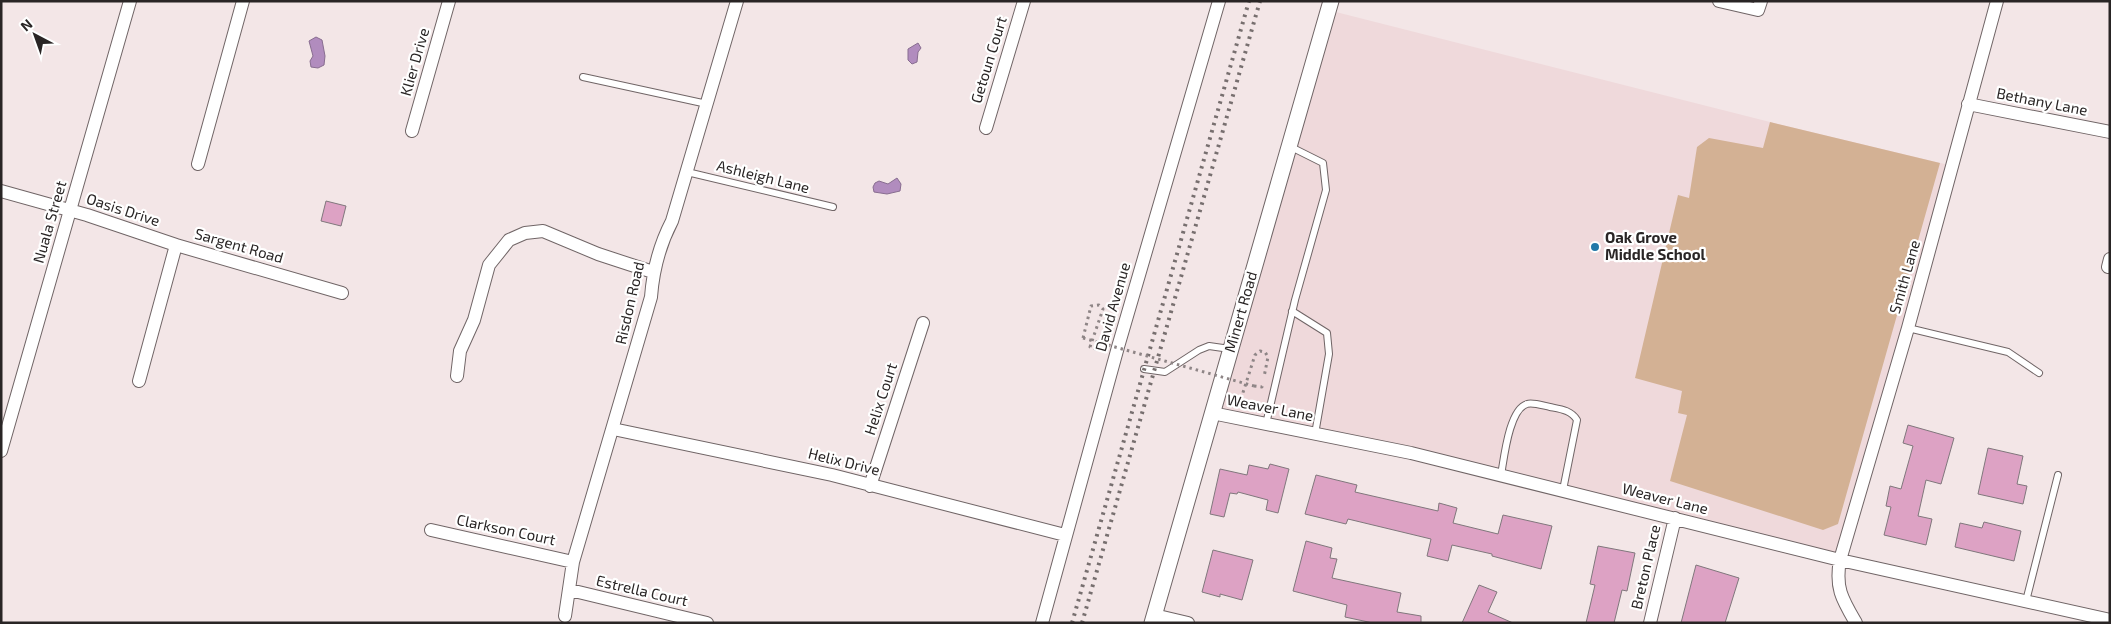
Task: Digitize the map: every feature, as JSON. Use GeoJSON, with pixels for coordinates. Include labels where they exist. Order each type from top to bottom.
{"type":"FeatureCollection","features":[{"type":"Feature","properties":{"kind":"street","name":"Nuala Street"},"geometry":{"type":"LineString","coordinates":[[1,451],[130,1]]}},
{"type":"Feature","properties":{"kind":"street"},"geometry":{"type":"LineString","coordinates":[[198,164],[243,1]]}},
{"type":"Feature","properties":{"kind":"street","name":"Klier Drive"},"geometry":{"type":"LineString","coordinates":[[412,131],[449,1]]}},
{"type":"Feature","properties":{"kind":"street","name":"Risdon Road"},"geometry":{"type":"LineString","coordinates":[[565,616],[573,562],[651,297],[653,272],[664,236],[672,222],[737,1]]}},
{"type":"Feature","properties":{"kind":"street","name":"Getoun Court"},"geometry":{"type":"LineString","coordinates":[[986,128],[1024,1]]}},
{"type":"Feature","properties":{"kind":"street","name":"David Avenue"},"geometry":{"type":"LineString","coordinates":[[1042,623],[1118,347],[1219,1]]}},
{"type":"Feature","properties":{"kind":"street","name":"Minert Road"},"geometry":{"type":"LineString","coordinates":[[1153,619],[1331,1]]}},
{"type":"Feature","properties":{"kind":"street"},"geometry":{"type":"LineString","coordinates":[[1719,1],[1758,10],[1761,1]]}},
{"type":"Feature","properties":{"kind":"street","name":"Smith Lane"},"geometry":{"type":"LineString","coordinates":[[1856,623],[1840,593],[1837,579],[1840,560],[1908,328],[1997,1]]}},
{"type":"Feature","properties":{"kind":"street","name":"Bethany Lane"},"geometry":{"type":"LineString","coordinates":[[1968,104],[2110,132]]}},
{"type":"Feature","properties":{"kind":"street","name":"Oasis Drive"},"geometry":{"type":"LineString","coordinates":[[1,191],[176,245]]}},
{"type":"Feature","properties":{"kind":"street"},"geometry":{"type":"LineString","coordinates":[[457,376],[460,351],[474,320],[489,265],[509,240],[524,233],[543,231],[598,254],[653,272]]}},
{"type":"Feature","properties":{"kind":"street","name":"Sargent Road"},"geometry":{"type":"LineString","coordinates":[[138,380],[176,245],[342,293]]}},
{"type":"Feature","properties":{"kind":"street","name":"Helix Court"},"geometry":{"type":"LineString","coordinates":[[870,486],[923,323]]}},
{"type":"Feature","properties":{"kind":"street","name":"Weaver Lane"},"geometry":{"type":"LineString","coordinates":[[1212,413],[1411,453],[1840,560],[2026,601],[2067,617],[2110,620]]}},
{"type":"Feature","properties":{"kind":"street","name":"Helix Drive"},"geometry":{"type":"LineString","coordinates":[[613,429],[832,475],[1065,535]]}},
{"type":"Feature","properties":{"kind":"street","name":"Breton Place"},"geometry":{"type":"LineString","coordinates":[[1650,623],[1675,518]]}},
{"type":"Feature","properties":{"kind":"street","name":"Clarkson Court"},"geometry":{"type":"LineString","coordinates":[[431,530],[573,562]]}},
{"type":"Feature","properties":{"kind":"street","name":"Estrella Court"},"geometry":{"type":"LineString","coordinates":[[570,590],[707,623]]}},
{"type":"Feature","properties":{"kind":"street"},"geometry":{"type":"LineString","coordinates":[[1153,619],[1188,623]]}},
{"type":"Feature","properties":{"kind":"lane"},"geometry":{"type":"LineString","coordinates":[[583,77],[707,104]]}},
{"type":"Feature","properties":{"kind":"lane"},"geometry":{"type":"LineString","coordinates":[[1266,424],[1292,311],[1326,190],[1322,163],[1289,146]]}},
{"type":"Feature","properties":{"kind":"lane","name":"Ashleigh Lane"},"geometry":{"type":"LineString","coordinates":[[687,172],[833,207]]}},
{"type":"Feature","properties":{"kind":"lane"},"geometry":{"type":"LineString","coordinates":[[1292,311],[1326,333],[1329,354],[1315,434]]}},
{"type":"Feature","properties":{"kind":"lane"},"geometry":{"type":"LineString","coordinates":[[1908,328],[2008,352],[2038,373]]}},
{"type":"Feature","properties":{"kind":"lane"},"geometry":{"type":"LineString","coordinates":[[1144,369],[1165,372],[1199,350],[1209,346],[1231,350]]}},
{"type":"Feature","properties":{"kind":"lane"},"geometry":{"type":"LineString","coordinates":[[1501,475],[1511,428],[1516,415],[1522,407],[1527,403],[1568,411],[1577,420],[1563,490]]}},
{"type":"Feature","properties":{"kind":"lane"},"geometry":{"type":"LineString","coordinates":[[2026,601],[2058,475]]}},
{"type":"Feature","properties":{"kind":"path"},"geometry":{"type":"LineString","coordinates":[[1118,347],[1100,341],[1098,350],[1090,347],[1103,309],[1099,305],[1091,306],[1082,338],[1254,386],[1262,387],[1268,357],[1265,352],[1260,350],[1255,354],[1235,418]]}},
{"type":"Feature","properties":{"kind":"shaded area","name":"Oak Grove Middle School"},"geometry":{"type":"Polygon","coordinates":[[[1328,10],[1770,122],[1953,166],[1840,560],[1675,518],[1212,413],[1328,10]]]}},
{"type":"Feature","properties":{"kind":"shaded area"},"geometry":{"type":"Polygon","coordinates":[[[316,37],[322,40],[325,56],[324,65],[318,68],[311,67],[310,61],[313,56],[309,41],[316,37]]]}},
{"type":"Feature","properties":{"kind":"shaded area"},"geometry":{"type":"Polygon","coordinates":[[[918,43],[921,48],[918,52],[917,62],[912,64],[908,60],[908,49],[918,43]]]}},
{"type":"Feature","properties":{"kind":"shaded area"},"geometry":{"type":"Polygon","coordinates":[[[1770,122],[1940,163],[1838,524],[1823,530],[1670,481],[1687,415],[1678,413],[1682,391],[1635,378],[1678,195],[1689,198],[1697,147],[1709,138],[1763,148],[1770,122]]]}},
{"type":"Feature","properties":{"kind":"shaded area"},"geometry":{"type":"Polygon","coordinates":[[[897,178],[901,184],[900,191],[887,194],[874,192],[873,187],[875,183],[879,181],[888,184],[897,178]]]}},
{"type":"Feature","properties":{"kind":"building"},"geometry":{"type":"Polygon","coordinates":[[[326,201],[346,206],[341,226],[321,221],[326,201]]]}},
{"type":"Feature","properties":{"kind":"building"},"geometry":{"type":"Polygon","coordinates":[[[1908,425],[1954,438],[1941,484],[1926,480],[1918,516],[1932,519],[1926,545],[1884,535],[1891,507],[1886,506],[1890,486],[1901,489],[1913,446],[1903,443],[1908,425]]]}},
{"type":"Feature","properties":{"kind":"building"},"geometry":{"type":"Polygon","coordinates":[[[1988,448],[2023,456],[2017,484],[2027,486],[2023,504],[1978,494],[1988,448]]]}},
{"type":"Feature","properties":{"kind":"building"},"geometry":{"type":"Polygon","coordinates":[[[1270,464],[1289,469],[1278,513],[1266,510],[1268,500],[1238,492],[1237,494],[1230,493],[1224,517],[1210,514],[1220,469],[1247,475],[1249,465],[1268,469],[1270,464]]]}},
{"type":"Feature","properties":{"kind":"building"},"geometry":{"type":"Polygon","coordinates":[[[1316,475],[1357,485],[1355,492],[1438,511],[1439,503],[1457,508],[1453,523],[1498,534],[1503,515],[1552,526],[1541,569],[1492,556],[1492,554],[1452,545],[1448,561],[1427,556],[1431,539],[1348,519],[1346,524],[1305,514],[1316,475]]]}},
{"type":"Feature","properties":{"kind":"building"},"geometry":{"type":"Polygon","coordinates":[[[1984,522],[2021,531],[2014,561],[1955,547],[1960,523],[1982,528],[1984,522]]]}},
{"type":"Feature","properties":{"kind":"building"},"geometry":{"type":"Polygon","coordinates":[[[1306,541],[1332,548],[1330,558],[1337,559],[1332,578],[1401,593],[1397,612],[1421,616],[1421,623],[1373,623],[1345,617],[1347,605],[1293,591],[1306,541]]]}},
{"type":"Feature","properties":{"kind":"building"},"geometry":{"type":"Polygon","coordinates":[[[1598,546],[1635,553],[1627,591],[1622,590],[1614,623],[1586,623],[1595,585],[1590,584],[1598,546]]]}},
{"type":"Feature","properties":{"kind":"building"},"geometry":{"type":"Polygon","coordinates":[[[1213,550],[1253,560],[1242,600],[1220,594],[1220,597],[1202,592],[1213,550]]]}},
{"type":"Feature","properties":{"kind":"building"},"geometry":{"type":"Polygon","coordinates":[[[1696,565],[1739,578],[1725,623],[1681,623],[1696,565]]]}},
{"type":"Feature","properties":{"kind":"building"},"geometry":{"type":"Polygon","coordinates":[[[1479,585],[1497,592],[1488,612],[1513,623],[1462,623],[1479,585]]]}},
{"type":"Feature","properties":{"kind":"railway"},"geometry":{"type":"LineString","coordinates":[[1072,623],[1249,1]]}},
{"type":"Feature","properties":{"kind":"railway"},"geometry":{"type":"LineString","coordinates":[[1082,623],[1260,1]]}},
{"type":"Feature","properties":{"kind":"place","name":"Oak Grove Middle School"},"geometry":{"type":"Point","coordinates":[1595,247]}}]}
